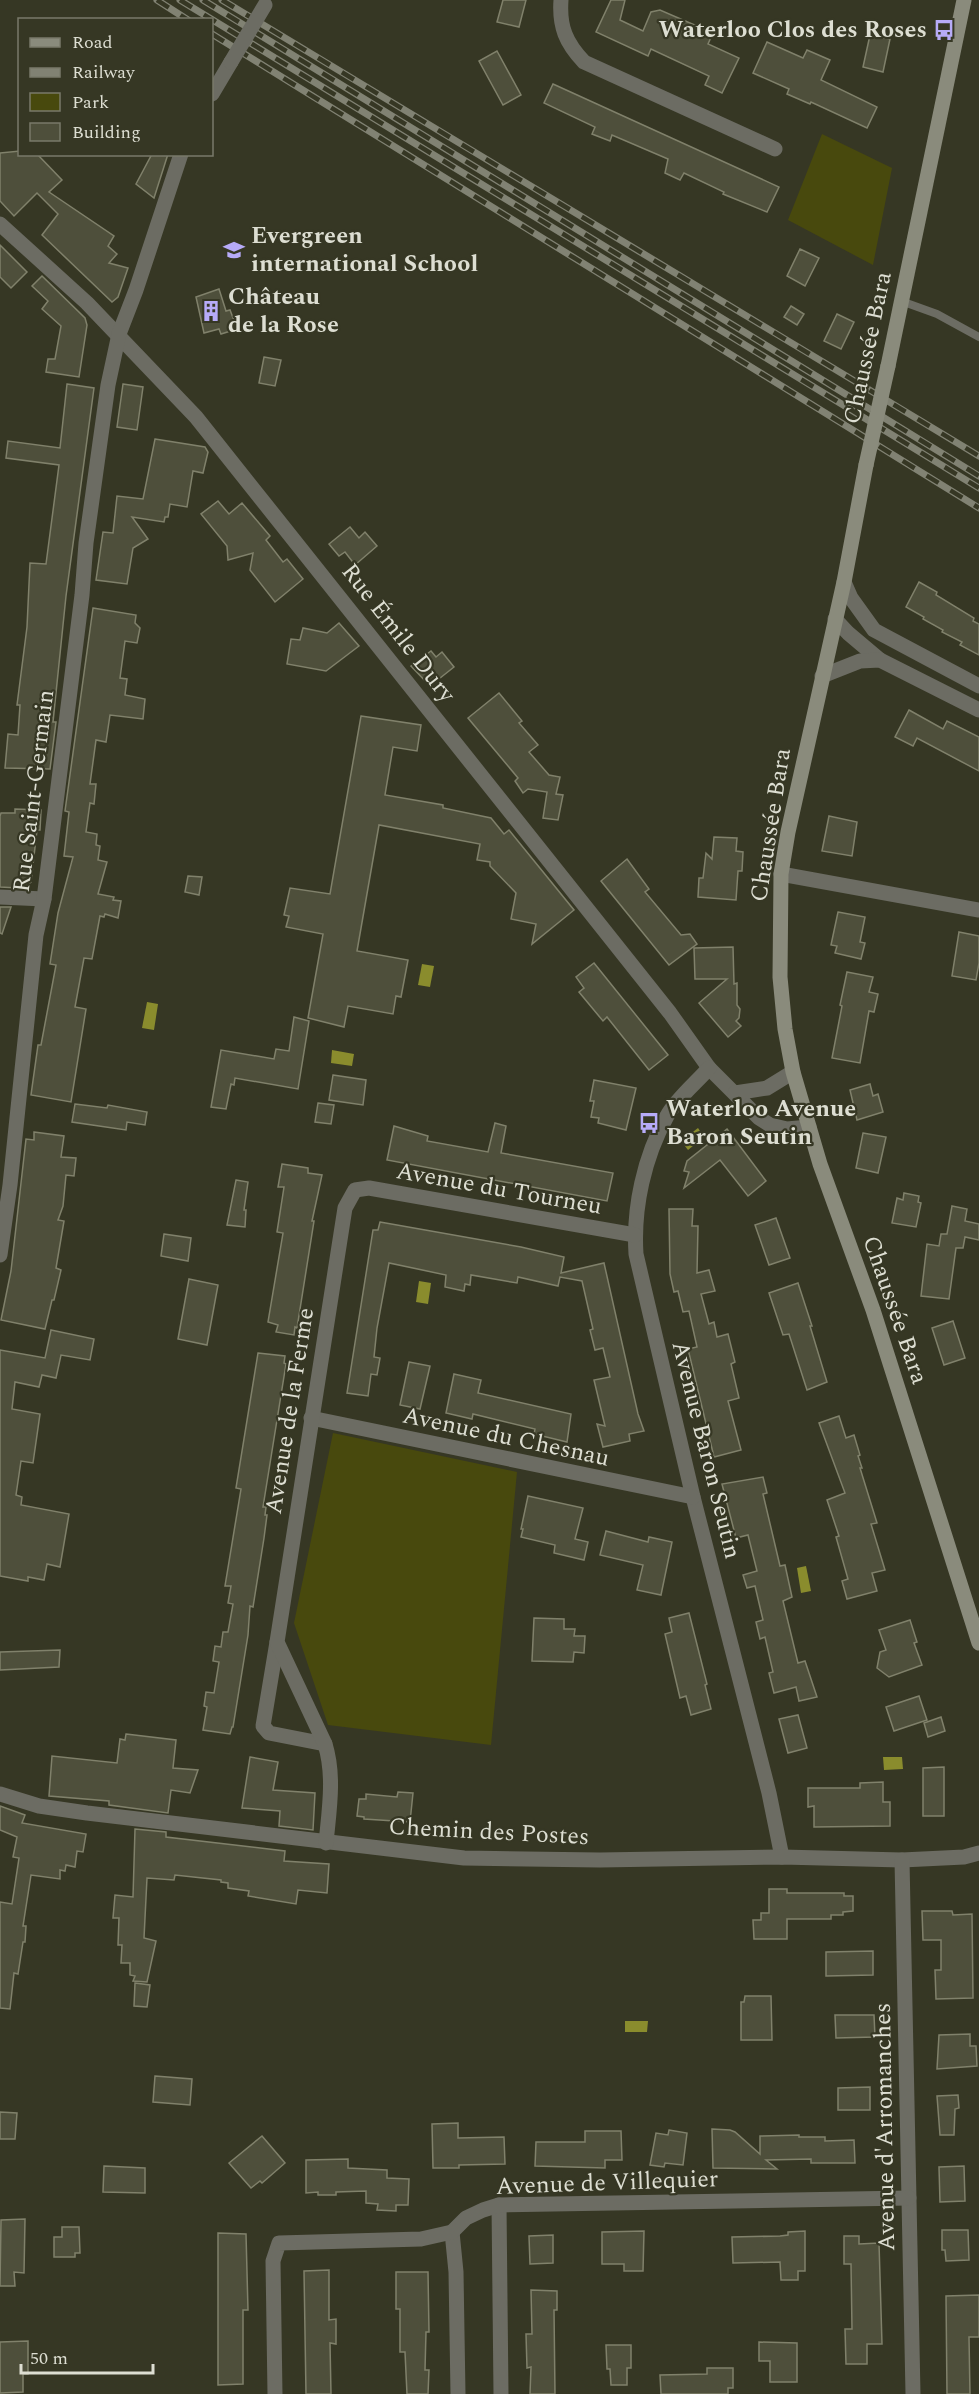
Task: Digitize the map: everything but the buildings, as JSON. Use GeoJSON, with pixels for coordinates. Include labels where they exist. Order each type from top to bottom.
{"type":"FeatureCollection","features":[{"type":"Feature","properties":{"kind":"main road","name":"Chaussée Bara"},"geometry":{"type":"LineString","coordinates":[[964,0],[866,465],[844,582],[781,874],[780,977],[785,1029],[793,1072],[820,1164],[873,1310],[979,1643]]}},
{"type":"Feature","properties":{"kind":"street"},"geometry":{"type":"LineString","coordinates":[[561,0],[562,29],[568,42],[584,62],[775,149]]}},
{"type":"Feature","properties":{"kind":"street"},"geometry":{"type":"LineString","coordinates":[[213,92],[267,3]]}},
{"type":"Feature","properties":{"kind":"street","name":"Rue Saint-Germain"},"geometry":{"type":"LineString","coordinates":[[0,1256],[10,1185],[36,935],[44,899],[82,596],[86,543],[108,385],[119,334],[180,156]]}},
{"type":"Feature","properties":{"kind":"street","name":"Rue Émile Dury"},"geometry":{"type":"LineString","coordinates":[[0,224],[119,334],[196,417],[670,1012],[709,1068],[759,1118],[770,1125],[787,1129],[809,1127]]}},
{"type":"Feature","properties":{"kind":"street"},"geometry":{"type":"LineString","coordinates":[[844,582],[851,598],[874,630],[979,686]]}},
{"type":"Feature","properties":{"kind":"street"},"geometry":{"type":"LineString","coordinates":[[835,620],[880,660],[979,710]]}},
{"type":"Feature","properties":{"kind":"street"},"geometry":{"type":"LineString","coordinates":[[822,676],[860,661],[880,660]]}},
{"type":"Feature","properties":{"kind":"street"},"geometry":{"type":"LineString","coordinates":[[781,874],[979,910]]}},
{"type":"Feature","properties":{"kind":"street"},"geometry":{"type":"LineString","coordinates":[[0,897],[44,899]]}},
{"type":"Feature","properties":{"kind":"street","name":"Avenue Baron Seutin"},"geometry":{"type":"LineString","coordinates":[[709,1068],[668,1114],[649,1155],[638,1205],[635,1235],[640,1272],[693,1497],[783,1857]]}},
{"type":"Feature","properties":{"kind":"street"},"geometry":{"type":"LineString","coordinates":[[735,1093],[767,1088],[793,1072]]}},
{"type":"Feature","properties":{"kind":"street","name":"Avenue du Tourneu"},"geometry":{"type":"LineString","coordinates":[[355,1190],[369,1188],[635,1235]]}},
{"type":"Feature","properties":{"kind":"street","name":"Avenue de la Ferme"},"geometry":{"type":"LineString","coordinates":[[325,1744],[269,1733],[263,1726],[345,1208],[355,1190]]}},
{"type":"Feature","properties":{"kind":"street","name":"Avenue du Chesnau"},"geometry":{"type":"LineString","coordinates":[[311,1418],[693,1497]]}},
{"type":"Feature","properties":{"kind":"street"},"geometry":{"type":"LineString","coordinates":[[277,1642],[325,1744],[331,1774],[326,1843]]}},
{"type":"Feature","properties":{"kind":"street","name":"Chemin des Postes"},"geometry":{"type":"LineString","coordinates":[[0,1794],[39,1806],[326,1843],[464,1858],[600,1860],[783,1857],[902,1860],[964,1857],[979,1853]]}},
{"type":"Feature","properties":{"kind":"street","name":"Avenue d'Arromanches"},"geometry":{"type":"LineString","coordinates":[[902,1860],[913,2394]]}},
{"type":"Feature","properties":{"kind":"street","name":"Avenue de Villequier"},"geometry":{"type":"LineString","coordinates":[[275,2394],[273,2261],[279,2243],[421,2239],[452,2232],[466,2218],[499,2205],[909,2198]]}},
{"type":"Feature","properties":{"kind":"street"},"geometry":{"type":"LineString","coordinates":[[499,2205],[501,2394]]}},
{"type":"Feature","properties":{"kind":"street"},"geometry":{"type":"LineString","coordinates":[[452,2232],[456,2272],[458,2394]]}},
{"type":"Feature","properties":{"kind":"lane"},"geometry":{"type":"LineString","coordinates":[[901,301],[937,314],[979,337]]}},
{"type":"Feature","properties":{"kind":"green space"},"geometry":{"type":"Polygon","coordinates":[[[822,134],[892,168],[873,265],[788,220],[822,134]]]}},
{"type":"Feature","properties":{"kind":"green space"},"geometry":{"type":"Polygon","coordinates":[[[333,1433],[517,1472],[491,1745],[328,1725],[294,1623],[333,1433]]]}},
{"type":"Feature","properties":{"kind":"shaded area"},"geometry":{"type":"Polygon","coordinates":[[[422,964],[434,966],[430,987],[418,985],[422,964]]]}},
{"type":"Feature","properties":{"kind":"shaded area"},"geometry":{"type":"Polygon","coordinates":[[[147,1002],[158,1004],[154,1030],[142,1028],[147,1002]]]}},
{"type":"Feature","properties":{"kind":"shaded area"},"geometry":{"type":"Polygon","coordinates":[[[332,1050],[354,1054],[352,1066],[331,1063],[332,1050]]]}},
{"type":"Feature","properties":{"kind":"shaded area"},"geometry":{"type":"Polygon","coordinates":[[[698,1128],[704,1137],[688,1150],[681,1141],[698,1128]]]}},
{"type":"Feature","properties":{"kind":"shaded area"},"geometry":{"type":"Polygon","coordinates":[[[419,1281],[431,1283],[428,1304],[416,1302],[419,1281]]]}},
{"type":"Feature","properties":{"kind":"shaded area"},"geometry":{"type":"Polygon","coordinates":[[[806,1566],[811,1591],[801,1593],[797,1568],[806,1566]]]}},
{"type":"Feature","properties":{"kind":"shaded area"},"geometry":{"type":"Polygon","coordinates":[[[883,1757],[902,1757],[903,1769],[884,1770],[883,1757]]]}},
{"type":"Feature","properties":{"kind":"shaded area"},"geometry":{"type":"Polygon","coordinates":[[[625,2021],[648,2021],[647,2032],[625,2032],[625,2021]]]}},
{"type":"Feature","properties":{"kind":"railway"},"geometry":{"type":"LineString","coordinates":[[157,0],[185,18]]}},
{"type":"Feature","properties":{"kind":"railway"},"geometry":{"type":"LineString","coordinates":[[180,0],[209,18]]}},
{"type":"Feature","properties":{"kind":"railway"},"geometry":{"type":"LineString","coordinates":[[203,0],[979,476]]}},
{"type":"Feature","properties":{"kind":"railway"},"geometry":{"type":"LineString","coordinates":[[222,0],[979,456]]}},
{"type":"Feature","properties":{"kind":"railway"},"geometry":{"type":"LineString","coordinates":[[213,20],[979,488]]}},
{"type":"Feature","properties":{"kind":"railway"},"geometry":{"type":"LineString","coordinates":[[213,35],[979,508]]}},
{"type":"Feature","properties":{"kind":"place","name":"Waterloo Clos des Roses"},"geometry":{"type":"Point","coordinates":[944,30]}},
{"type":"Feature","properties":{"kind":"place","name":"Evergreen international School"},"geometry":{"type":"Point","coordinates":[234,250]}},
{"type":"Feature","properties":{"kind":"place","name":"Château de la Rose"},"geometry":{"type":"Point","coordinates":[211,311]}},
{"type":"Feature","properties":{"kind":"place","name":"Waterloo Avenue Baron Seutin"},"geometry":{"type":"Point","coordinates":[649,1123]}}]}
